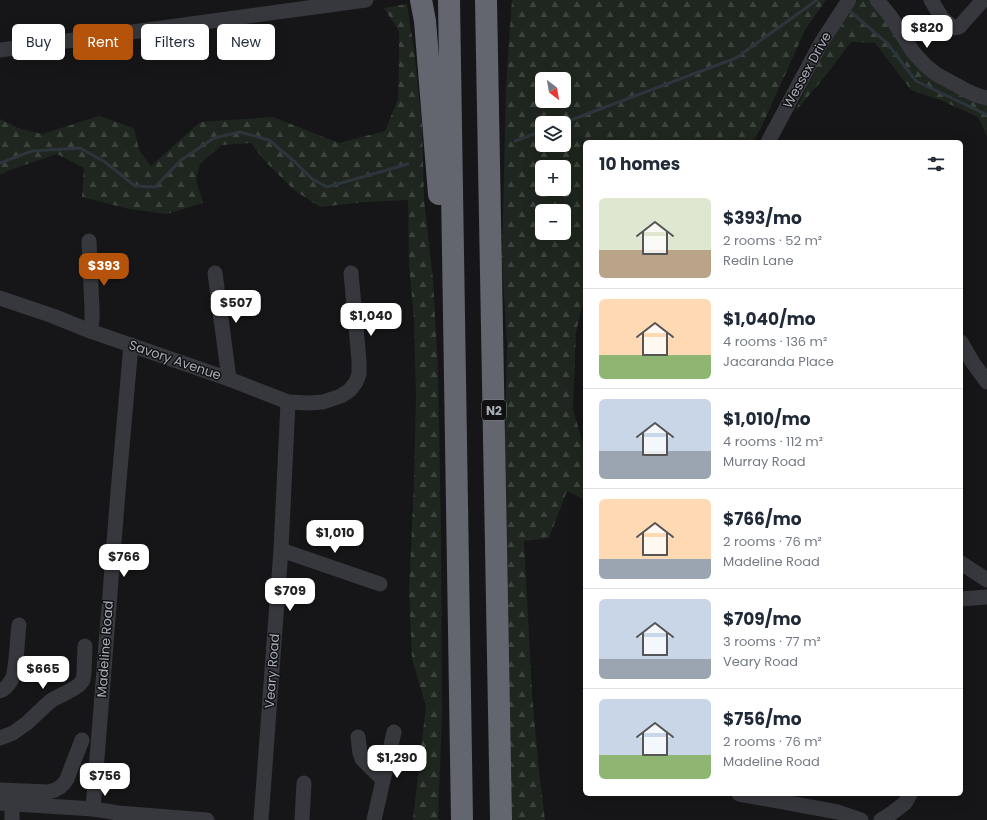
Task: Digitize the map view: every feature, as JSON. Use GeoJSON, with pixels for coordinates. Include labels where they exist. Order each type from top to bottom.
{"type":"FeatureCollection","features":[{"type":"Feature","properties":{"kind":"highway"},"geometry":{"type":"LineString","coordinates":[[421,0],[425,21],[444,246],[449,333],[456,358]]}},
{"type":"Feature","properties":{"kind":"highway"},"geometry":{"type":"LineString","coordinates":[[449,0],[456,358],[462,820]]}},
{"type":"Feature","properties":{"kind":"highway","name":"N2"},"geometry":{"type":"LineString","coordinates":[[486,0],[501,820]]}},
{"type":"Feature","properties":{"kind":"highway"},"geometry":{"type":"LineString","coordinates":[[492,333],[495,321],[496,300],[498,0]]}},
{"type":"Feature","properties":{"kind":"street"},"geometry":{"type":"LineString","coordinates":[[0,50],[366,0]]}},
{"type":"Feature","properties":{"kind":"street","name":"Wessex Drive"},"geometry":{"type":"LineString","coordinates":[[769,140],[821,43],[849,0]]}},
{"type":"Feature","properties":{"kind":"street"},"geometry":{"type":"LineString","coordinates":[[877,0],[891,17],[913,52],[925,66],[936,74],[969,92],[987,98]]}},
{"type":"Feature","properties":{"kind":"street"},"geometry":{"type":"LineString","coordinates":[[931,0],[942,18],[954,28],[959,27],[983,0]]}},
{"type":"Feature","properties":{"kind":"street"},"geometry":{"type":"LineString","coordinates":[[89,241],[92,310],[90,331]]}},
{"type":"Feature","properties":{"kind":"street"},"geometry":{"type":"LineString","coordinates":[[215,273],[229,379]]}},
{"type":"Feature","properties":{"kind":"street","name":"Savory Avenue"},"geometry":{"type":"LineString","coordinates":[[0,298],[229,379],[288,402],[309,403],[323,402],[341,396],[350,390],[356,382],[359,374],[351,273]]}},
{"type":"Feature","properties":{"kind":"street","name":"Madeline Road"},"geometry":{"type":"LineString","coordinates":[[90,812],[131,345]]}},
{"type":"Feature","properties":{"kind":"street"},"geometry":{"type":"LineString","coordinates":[[963,346],[973,363],[987,382]]}},
{"type":"Feature","properties":{"kind":"street","name":"Veary Road"},"geometry":{"type":"LineString","coordinates":[[261,820],[282,550],[288,402]]}},
{"type":"Feature","properties":{"kind":"street"},"geometry":{"type":"LineString","coordinates":[[282,550],[380,584]]}},
{"type":"Feature","properties":{"kind":"street"},"geometry":{"type":"LineString","coordinates":[[963,564],[987,580]]}},
{"type":"Feature","properties":{"kind":"street"},"geometry":{"type":"LineString","coordinates":[[963,599],[987,597]]}},
{"type":"Feature","properties":{"kind":"street"},"geometry":{"type":"LineString","coordinates":[[0,691],[3,690],[9,683],[15,668],[19,625]]}},
{"type":"Feature","properties":{"kind":"street"},"geometry":{"type":"LineString","coordinates":[[0,738],[21,728],[52,700],[79,685],[84,673],[85,646]]}},
{"type":"Feature","properties":{"kind":"street"},"geometry":{"type":"LineString","coordinates":[[374,820],[394,732]]}},
{"type":"Feature","properties":{"kind":"street"},"geometry":{"type":"LineString","coordinates":[[358,737],[362,759],[383,780]]}},
{"type":"Feature","properties":{"kind":"street"},"geometry":{"type":"LineString","coordinates":[[0,790],[48,792],[60,788],[67,779],[82,740]]}},
{"type":"Feature","properties":{"kind":"street"},"geometry":{"type":"LineString","coordinates":[[302,820],[304,783]]}},
{"type":"Feature","properties":{"kind":"street"},"geometry":{"type":"LineString","coordinates":[[750,796],[838,812],[861,820]]}},
{"type":"Feature","properties":{"kind":"street"},"geometry":{"type":"LineString","coordinates":[[881,820],[905,803],[909,796]]}},
{"type":"Feature","properties":{"kind":"street"},"geometry":{"type":"LineString","coordinates":[[12,820],[6,803],[118,816],[207,820]]}},
{"type":"Feature","properties":{"kind":"green space"},"geometry":{"type":"Polygon","coordinates":[[[512,0],[826,0],[805,30],[762,126],[754,140],[583,140],[583,306],[576,332],[573,409],[583,445],[583,499],[567,491],[549,538],[524,541],[532,694],[545,820],[509,820],[503,515],[507,345],[502,260],[506,86],[512,0]]]}},
{"type":"Feature","properties":{"kind":"green space"},"geometry":{"type":"Polygon","coordinates":[[[858,0],[871,0],[910,57],[987,103],[987,136],[978,117],[940,100],[911,90],[875,43],[851,42],[795,112],[817,63],[858,0]]]}},
{"type":"Feature","properties":{"kind":"green space"},"geometry":{"type":"Polygon","coordinates":[[[407,4],[414,50],[422,125],[424,199],[433,280],[438,370],[442,717],[438,820],[413,820],[426,706],[412,659],[409,591],[416,398],[414,319],[409,265],[408,200],[365,202],[320,207],[294,190],[263,159],[251,143],[222,145],[200,164],[196,180],[203,203],[167,214],[129,209],[82,197],[84,168],[57,154],[10,170],[0,175],[0,119],[18,128],[42,134],[99,116],[134,128],[139,150],[151,166],[200,122],[273,117],[339,143],[385,131],[398,99],[399,31],[384,8],[407,4]]]}},
{"type":"Feature","properties":{"kind":"waterway"},"geometry":{"type":"LineString","coordinates":[[571,120],[736,58],[817,0]]}},
{"type":"Feature","properties":{"kind":"waterway"},"geometry":{"type":"LineString","coordinates":[[851,12],[887,43],[916,81],[987,115]]}},
{"type":"Feature","properties":{"kind":"waterway"},"geometry":{"type":"LineString","coordinates":[[0,163],[32,151],[80,148],[105,162],[135,186],[155,187],[181,160],[214,138],[240,132],[269,140],[312,179],[327,187],[408,164]]}},
{"type":"Feature","properties":{"kind":"waterway"},"geometry":{"type":"LineString","coordinates":[[515,141],[535,134]]}}]}
